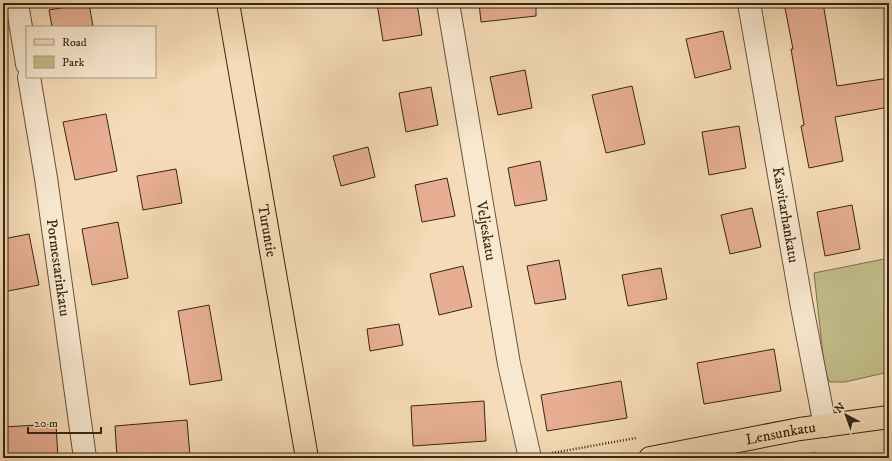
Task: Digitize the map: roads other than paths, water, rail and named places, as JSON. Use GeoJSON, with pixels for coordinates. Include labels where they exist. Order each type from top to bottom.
{"type":"FeatureCollection","features":[{"type":"Feature","properties":{"kind":"main road","name":"Turuntie"},"geometry":{"type":"LineString","coordinates":[[228,3],[307,458]]}},
{"type":"Feature","properties":{"kind":"main road","name":"Lensunkatu"},"geometry":{"type":"LineString","coordinates":[[650,458],[800,429],[889,417]]}},
{"type":"Feature","properties":{"kind":"street"},"geometry":{"type":"LineString","coordinates":[[17,3],[26,58]]}},
{"type":"Feature","properties":{"kind":"street","name":"Veljeskatu"},"geometry":{"type":"LineString","coordinates":[[448,3],[510,364],[530,458]]}},
{"type":"Feature","properties":{"kind":"street","name":"Kasvitarhankatu"},"geometry":{"type":"LineString","coordinates":[[749,3],[801,300],[825,426]]}},
{"type":"Feature","properties":{"kind":"street","name":"Pormestarinkatu"},"geometry":{"type":"LineString","coordinates":[[29,78],[46,178],[85,458]]}}]}
